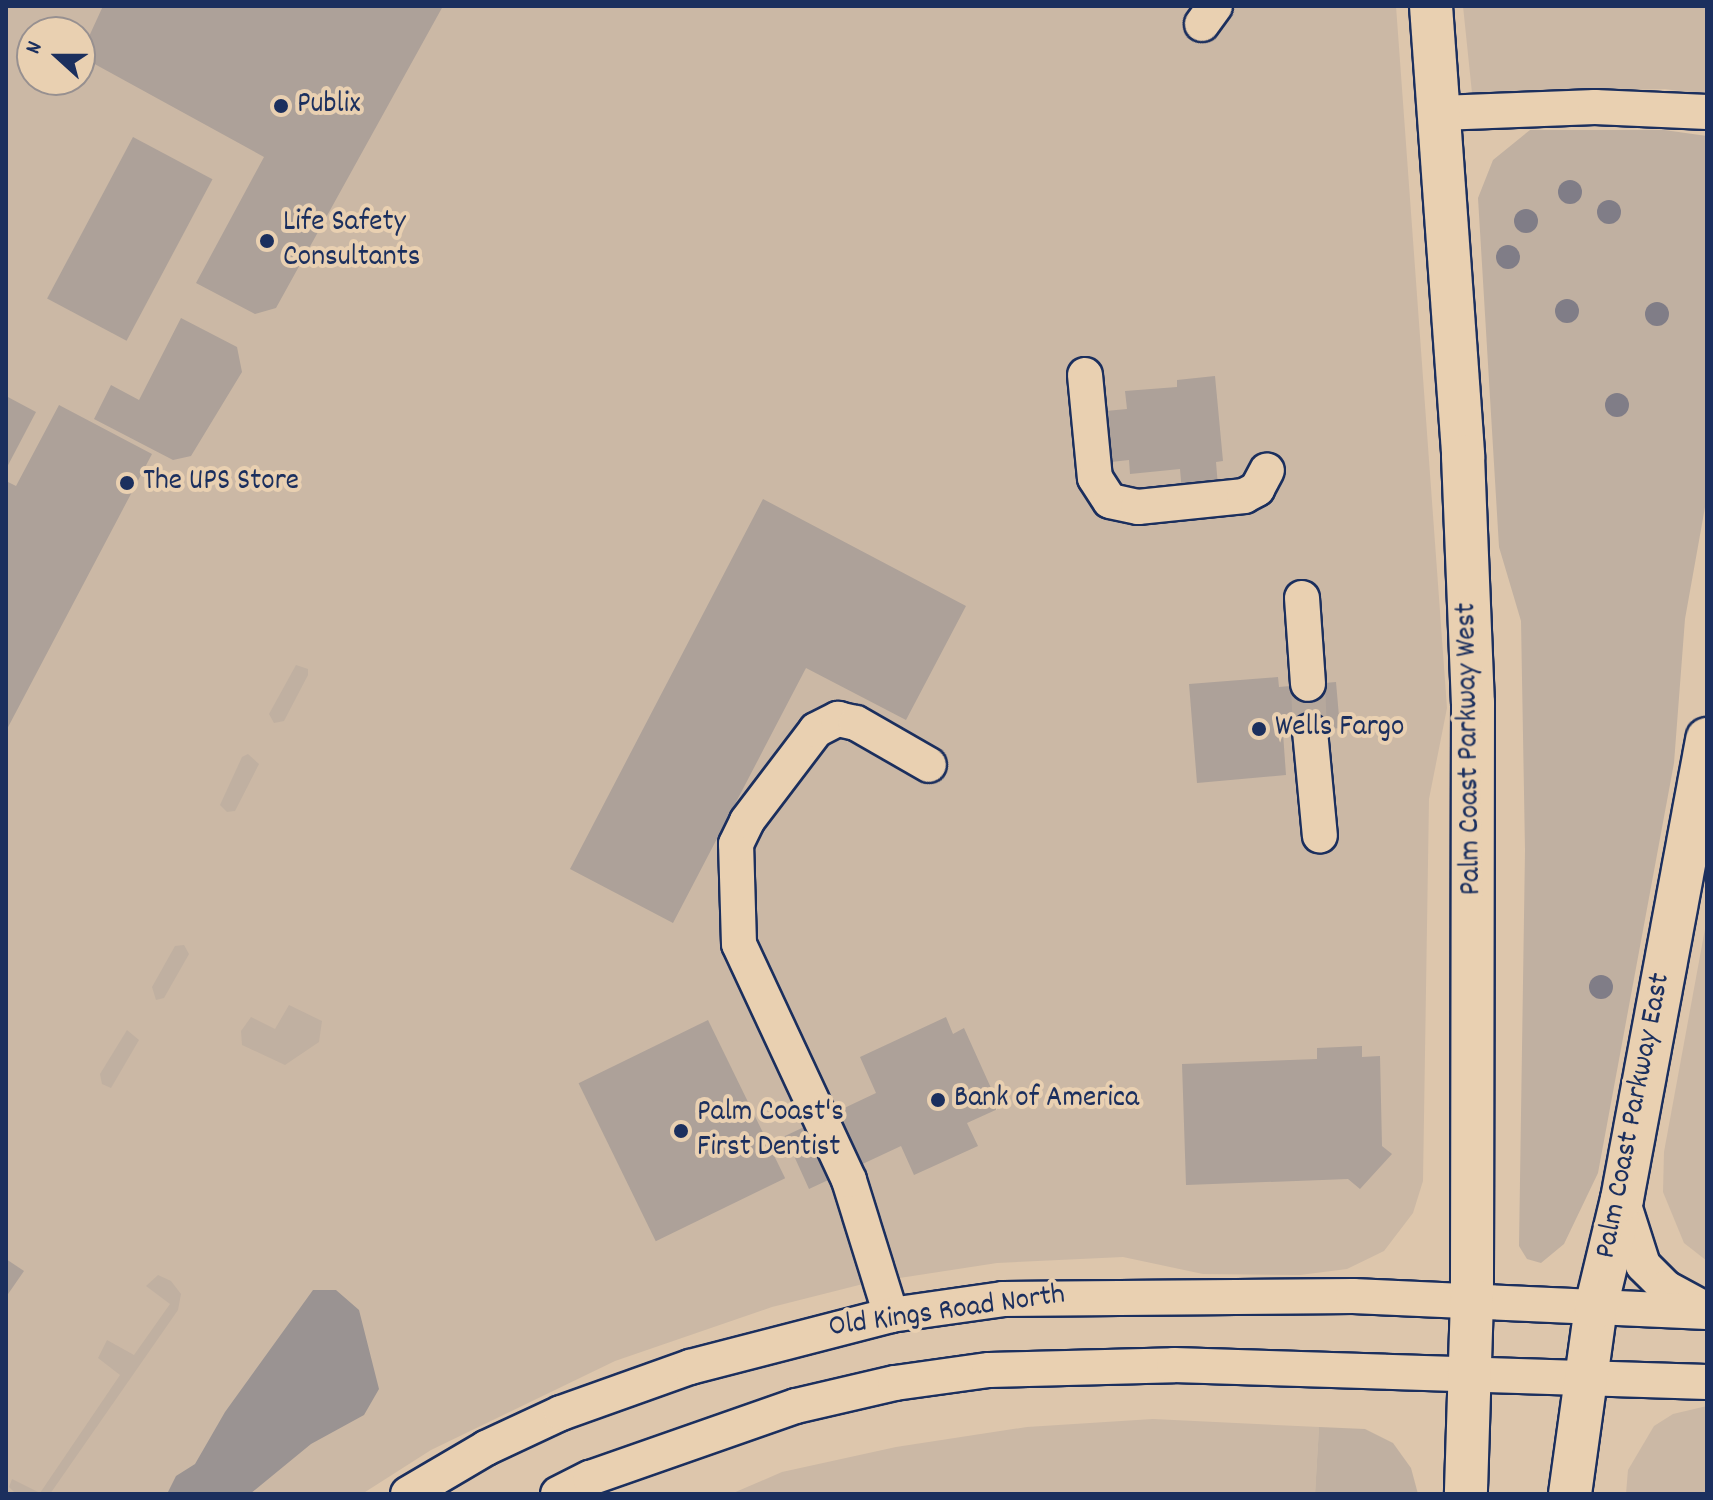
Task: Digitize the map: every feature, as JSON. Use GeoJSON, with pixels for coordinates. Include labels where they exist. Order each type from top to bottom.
{"type":"FeatureCollection","features":[{"type":"Feature","properties":{"kind":"main road","name":"Palm Coast Parkway West"},"geometry":{"type":"LineString","coordinates":[[1431,6],[1463,456],[1474,732],[1472,1299],[1466,1494]]}},
{"type":"Feature","properties":{"kind":"main road","name":"Palm Coast Parkway East"},"geometry":{"type":"LineString","coordinates":[[1570,1494],[1596,1307],[1622,1199],[1707,739]]}},
{"type":"Feature","properties":{"kind":"street"},"geometry":{"type":"LineString","coordinates":[[1440,113],[1595,107],[1707,112]]}},
{"type":"Feature","properties":{"kind":"street"},"geometry":{"type":"LineString","coordinates":[[1085,375],[1095,478],[1110,501],[1138,507],[1244,496],[1257,489],[1267,470]]}},
{"type":"Feature","properties":{"kind":"street"},"geometry":{"type":"LineString","coordinates":[[1302,598],[1308,684]]}},
{"type":"Feature","properties":{"kind":"street"},"geometry":{"type":"LineString","coordinates":[[891,1315],[849,1180],[739,944],[736,844],[747,821],[816,730],[838,719],[856,723],[929,765]]}},
{"type":"Feature","properties":{"kind":"street"},"geometry":{"type":"LineString","coordinates":[[1310,731],[1320,836]]}},
{"type":"Feature","properties":{"kind":"street"},"geometry":{"type":"LineString","coordinates":[[1622,1199],[1643,1265],[1666,1288],[1707,1311]]}},
{"type":"Feature","properties":{"kind":"street","name":"Old Kings Road North"},"geometry":{"type":"LineString","coordinates":[[408,1494],[486,1448],[561,1413],[774,1342],[891,1315],[1078,1295],[1472,1299],[1707,1311]]}},
{"type":"Feature","properties":{"kind":"street","name":"Old Kings Road North"},"geometry":{"type":"LineString","coordinates":[[558,1494],[590,1478],[796,1406],[939,1375],[1069,1365],[1586,1376],[1707,1382]]}},
{"type":"Feature","properties":{"kind":"shaded area"},"geometry":{"type":"Polygon","coordinates":[[[6,6],[1396,6],[1447,708],[1429,799],[1423,1181],[1413,1213],[1384,1251],[1347,1269],[1300,1275],[1203,1274],[1123,1257],[997,1263],[867,1283],[772,1307],[615,1361],[431,1450],[362,1494],[6,1494],[6,6]]]}},
{"type":"Feature","properties":{"kind":"shaded area"},"geometry":{"type":"Polygon","coordinates":[[[1463,6],[1707,6],[1707,95],[1665,89],[1472,93],[1463,6]]]}},
{"type":"Feature","properties":{"kind":"shaded area"},"geometry":{"type":"Polygon","coordinates":[[[1530,130],[1664,130],[1707,136],[1707,496],[1685,619],[1674,763],[1598,1173],[1564,1244],[1541,1263],[1527,1259],[1519,1246],[1525,850],[1521,621],[1499,547],[1478,198],[1493,160],[1530,130]]]}},
{"type":"Feature","properties":{"kind":"shaded area"},"geometry":{"type":"Polygon","coordinates":[[[296,665],[308,669],[308,675],[284,721],[274,723],[269,714],[296,665]]]}},
{"type":"Feature","properties":{"kind":"shaded area"},"geometry":{"type":"Polygon","coordinates":[[[248,754],[259,764],[235,811],[227,812],[220,805],[242,757],[248,754]]]}},
{"type":"Feature","properties":{"kind":"shaded area"},"geometry":{"type":"Polygon","coordinates":[[[1707,918],[1707,1261],[1684,1243],[1663,1192],[1664,1152],[1707,918]]]}},
{"type":"Feature","properties":{"kind":"shaded area"},"geometry":{"type":"Polygon","coordinates":[[[184,945],[189,954],[164,998],[156,1000],[152,987],[175,946],[184,945]]]}},
{"type":"Feature","properties":{"kind":"shaded area"},"geometry":{"type":"Polygon","coordinates":[[[289,1005],[322,1021],[319,1042],[285,1065],[242,1045],[241,1031],[251,1017],[275,1029],[289,1005]]]}},
{"type":"Feature","properties":{"kind":"shaded area"},"geometry":{"type":"Polygon","coordinates":[[[127,1030],[139,1040],[111,1088],[102,1084],[100,1074],[127,1030]]]}},
{"type":"Feature","properties":{"kind":"shaded area"},"geometry":{"type":"Polygon","coordinates":[[[158,1275],[171,1281],[181,1294],[178,1310],[50,1494],[16,1494],[9,1487],[12,1479],[40,1493],[120,1375],[98,1358],[107,1340],[134,1355],[170,1304],[146,1286],[158,1275]]]}},
{"type":"Feature","properties":{"kind":"shaded area"},"geometry":{"type":"Polygon","coordinates":[[[313,1290],[336,1290],[359,1310],[379,1389],[364,1415],[311,1444],[250,1494],[167,1494],[176,1476],[195,1464],[225,1412],[313,1290]]]}},
{"type":"Feature","properties":{"kind":"shaded area"},"geometry":{"type":"Polygon","coordinates":[[[1707,1406],[1707,1494],[1626,1494],[1628,1470],[1654,1426],[1673,1414],[1707,1406]]]}},
{"type":"Feature","properties":{"kind":"shaded area"},"geometry":{"type":"Polygon","coordinates":[[[1153,1419],[1319,1427],[1315,1494],[731,1494],[782,1472],[896,1447],[1027,1427],[1153,1419]]]}},
{"type":"Feature","properties":{"kind":"shaded area"},"geometry":{"type":"Polygon","coordinates":[[[1319,1427],[1365,1429],[1393,1443],[1411,1468],[1418,1494],[1315,1494],[1319,1427]]]}},
{"type":"Feature","properties":{"kind":"building","name":"Publix"},"geometry":{"type":"Polygon","coordinates":[[[103,6],[443,6],[276,308],[255,314],[196,283],[264,157],[96,65],[96,21],[103,6]]]}},
{"type":"Feature","properties":{"kind":"building"},"geometry":{"type":"Polygon","coordinates":[[[133,137],[212,179],[127,341],[47,299],[133,137]]]}},
{"type":"Feature","properties":{"kind":"building"},"geometry":{"type":"Polygon","coordinates":[[[181,318],[237,347],[242,372],[191,456],[173,460],[94,419],[111,385],[139,400],[181,318]]]}},
{"type":"Feature","properties":{"kind":"building"},"geometry":{"type":"Polygon","coordinates":[[[1215,376],[1223,461],[1216,462],[1220,511],[1184,515],[1180,469],[1130,474],[1129,460],[1111,462],[1106,411],[1127,409],[1125,391],[1177,387],[1177,380],[1215,376]]]}},
{"type":"Feature","properties":{"kind":"building"},"geometry":{"type":"Polygon","coordinates":[[[6,396],[36,412],[6,469],[6,396]]]}},
{"type":"Feature","properties":{"kind":"building"},"geometry":{"type":"Polygon","coordinates":[[[59,405],[152,454],[6,731],[6,481],[16,486],[59,405]]]}},
{"type":"Feature","properties":{"kind":"building"},"geometry":{"type":"Polygon","coordinates":[[[763,499],[966,606],[906,720],[806,668],[673,923],[570,869],[763,499]]]}},
{"type":"Feature","properties":{"kind":"building","name":"Wells Fargo"},"geometry":{"type":"Polygon","coordinates":[[[1278,677],[1279,687],[1336,682],[1340,728],[1283,733],[1286,775],[1197,783],[1189,684],[1278,677]]]}},
{"type":"Feature","properties":{"kind":"building","name":"Bank of America"},"geometry":{"type":"Polygon","coordinates":[[[946,1017],[953,1034],[964,1028],[1000,1108],[967,1123],[978,1146],[914,1175],[901,1146],[809,1189],[785,1136],[876,1093],[860,1057],[946,1017]]]}},
{"type":"Feature","properties":{"kind":"building","name":"Palm Coast's First Dentist"},"geometry":{"type":"Polygon","coordinates":[[[708,1020],[785,1178],[656,1241],[579,1083],[708,1020]]]}},
{"type":"Feature","properties":{"kind":"building"},"geometry":{"type":"Polygon","coordinates":[[[1362,1046],[1362,1057],[1380,1056],[1382,1146],[1392,1154],[1360,1189],[1348,1179],[1186,1185],[1182,1064],[1317,1059],[1317,1048],[1362,1046]]]}},
{"type":"Feature","properties":{"kind":"building"},"geometry":{"type":"Polygon","coordinates":[[[6,1259],[24,1271],[6,1297],[6,1259]]]}},
{"type":"Feature","properties":{"kind":"tunnel"},"geometry":{"type":"LineString","coordinates":[[1308,684],[1310,731]]}},
{"type":"Feature","properties":{"kind":"place","name":"Publix"},"geometry":{"type":"Point","coordinates":[281,106]}},
{"type":"Feature","properties":{"kind":"place","name":"Life Safety Consultants"},"geometry":{"type":"Point","coordinates":[267,241]}},
{"type":"Feature","properties":{"kind":"place","name":"The UPS Store"},"geometry":{"type":"Point","coordinates":[127,483]}},
{"type":"Feature","properties":{"kind":"place","name":"Wells Fargo"},"geometry":{"type":"Point","coordinates":[1259,729]}},
{"type":"Feature","properties":{"kind":"place","name":"Bank of America"},"geometry":{"type":"Point","coordinates":[938,1100]}},
{"type":"Feature","properties":{"kind":"place","name":"Palm Coast's First Dentist"},"geometry":{"type":"Point","coordinates":[681,1131]}}]}
